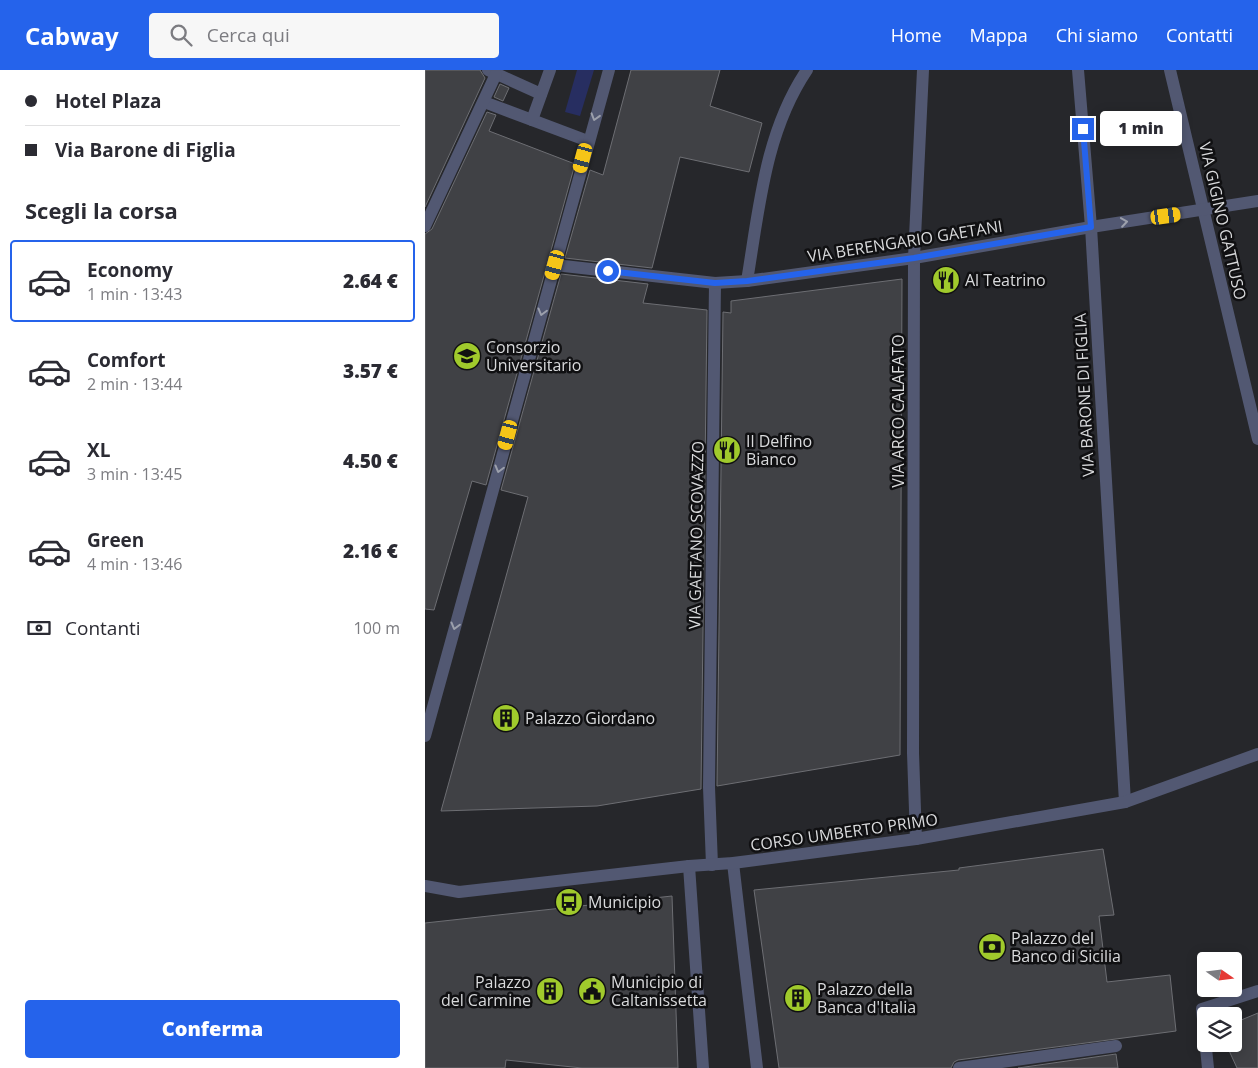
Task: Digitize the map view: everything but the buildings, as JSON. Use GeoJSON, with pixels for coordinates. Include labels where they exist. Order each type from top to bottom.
{"type":"FeatureCollection","features":[{"type":"Feature","properties":{"kind":"street"},"geometry":{"type":"LineString","coordinates":[[532,120],[550,70]]}},
{"type":"Feature","properties":{"kind":"street"},"geometry":{"type":"LineString","coordinates":[[425,736],[588,140],[609,70]]}},
{"type":"Feature","properties":{"kind":"street"},"geometry":{"type":"LineString","coordinates":[[747,281],[768,160],[781,120],[807,70]]}},
{"type":"Feature","properties":{"kind":"street","name":"VIA ARCO CALAFATO"},"geometry":{"type":"LineString","coordinates":[[916,840],[913,753],[914,258],[923,70]]}},
{"type":"Feature","properties":{"kind":"street","name":"VIA BARONE DI FIGLIA"},"geometry":{"type":"LineString","coordinates":[[1079,70],[1091,227],[1125,802]]}},
{"type":"Feature","properties":{"kind":"street","name":"VIA GIGINO GATTUSO"},"geometry":{"type":"LineString","coordinates":[[1170,70],[1258,439]]}},
{"type":"Feature","properties":{"kind":"street"},"geometry":{"type":"LineString","coordinates":[[425,226],[484,102],[492,72],[541,94]]}},
{"type":"Feature","properties":{"kind":"street"},"geometry":{"type":"LineString","coordinates":[[484,102],[588,140]]}},
{"type":"Feature","properties":{"kind":"street","name":"VIA BERENGARIO GAETANI"},"geometry":{"type":"LineString","coordinates":[[555,265],[715,283],[747,281],[914,258],[1091,227],[1258,201]]}},
{"type":"Feature","properties":{"kind":"street","name":"VIA GAETANO SCOVAZZO"},"geometry":{"type":"LineString","coordinates":[[711,865],[709,787],[715,283]]}},
{"type":"Feature","properties":{"kind":"street","name":"CORSO UMBERTO PRIMO"},"geometry":{"type":"LineString","coordinates":[[425,886],[459,892],[689,866],[733,863],[916,840],[1125,802],[1258,754]]}},
{"type":"Feature","properties":{"kind":"street"},"geometry":{"type":"LineString","coordinates":[[733,863],[757,1068]]}},
{"type":"Feature","properties":{"kind":"street"},"geometry":{"type":"LineString","coordinates":[[689,866],[703,1068]]}},
{"type":"Feature","properties":{"kind":"street"},"geometry":{"type":"LineString","coordinates":[[1208,1068],[1202,1009],[1258,991]]}},
{"type":"Feature","properties":{"kind":"street"},"geometry":{"type":"LineString","coordinates":[[959,1068],[1116,1046]]}},
{"type":"Feature","properties":{"kind":"shaded area"},"geometry":{"type":"Polygon","coordinates":[[[577,70],[594,70],[580,116],[565,112],[577,70]]]}},
{"type":"Feature","properties":{"kind":"place","name":"Al Teatrino"},"geometry":{"type":"Point","coordinates":[946,280]}},
{"type":"Feature","properties":{"kind":"place","name":"Consorzio Universitario"},"geometry":{"type":"Point","coordinates":[467,356]}},
{"type":"Feature","properties":{"kind":"place","name":"Il Delfino Bianco"},"geometry":{"type":"Point","coordinates":[727,450]}},
{"type":"Feature","properties":{"kind":"place","name":"Palazzo Giordano"},"geometry":{"type":"Point","coordinates":[506,718]}},
{"type":"Feature","properties":{"kind":"place","name":"Municipio"},"geometry":{"type":"Point","coordinates":[569,902]}},
{"type":"Feature","properties":{"kind":"place","name":"Palazzo del Banco di Sicilia"},"geometry":{"type":"Point","coordinates":[992,947]}},
{"type":"Feature","properties":{"kind":"place","name":"Palazzo del Carmine"},"geometry":{"type":"Point","coordinates":[550,991]}},
{"type":"Feature","properties":{"kind":"place","name":"Municipio di Caltanissetta"},"geometry":{"type":"Point","coordinates":[592,991]}},
{"type":"Feature","properties":{"kind":"place","name":"Palazzo della Banca d'Italia"},"geometry":{"type":"Point","coordinates":[798,998]}},
{"type":"Feature","properties":{"kind":"route"},"geometry":{"type":"LineString","coordinates":[[608,271],[715,283],[747,281],[914,258],[1091,227],[1083,129]]}}]}
